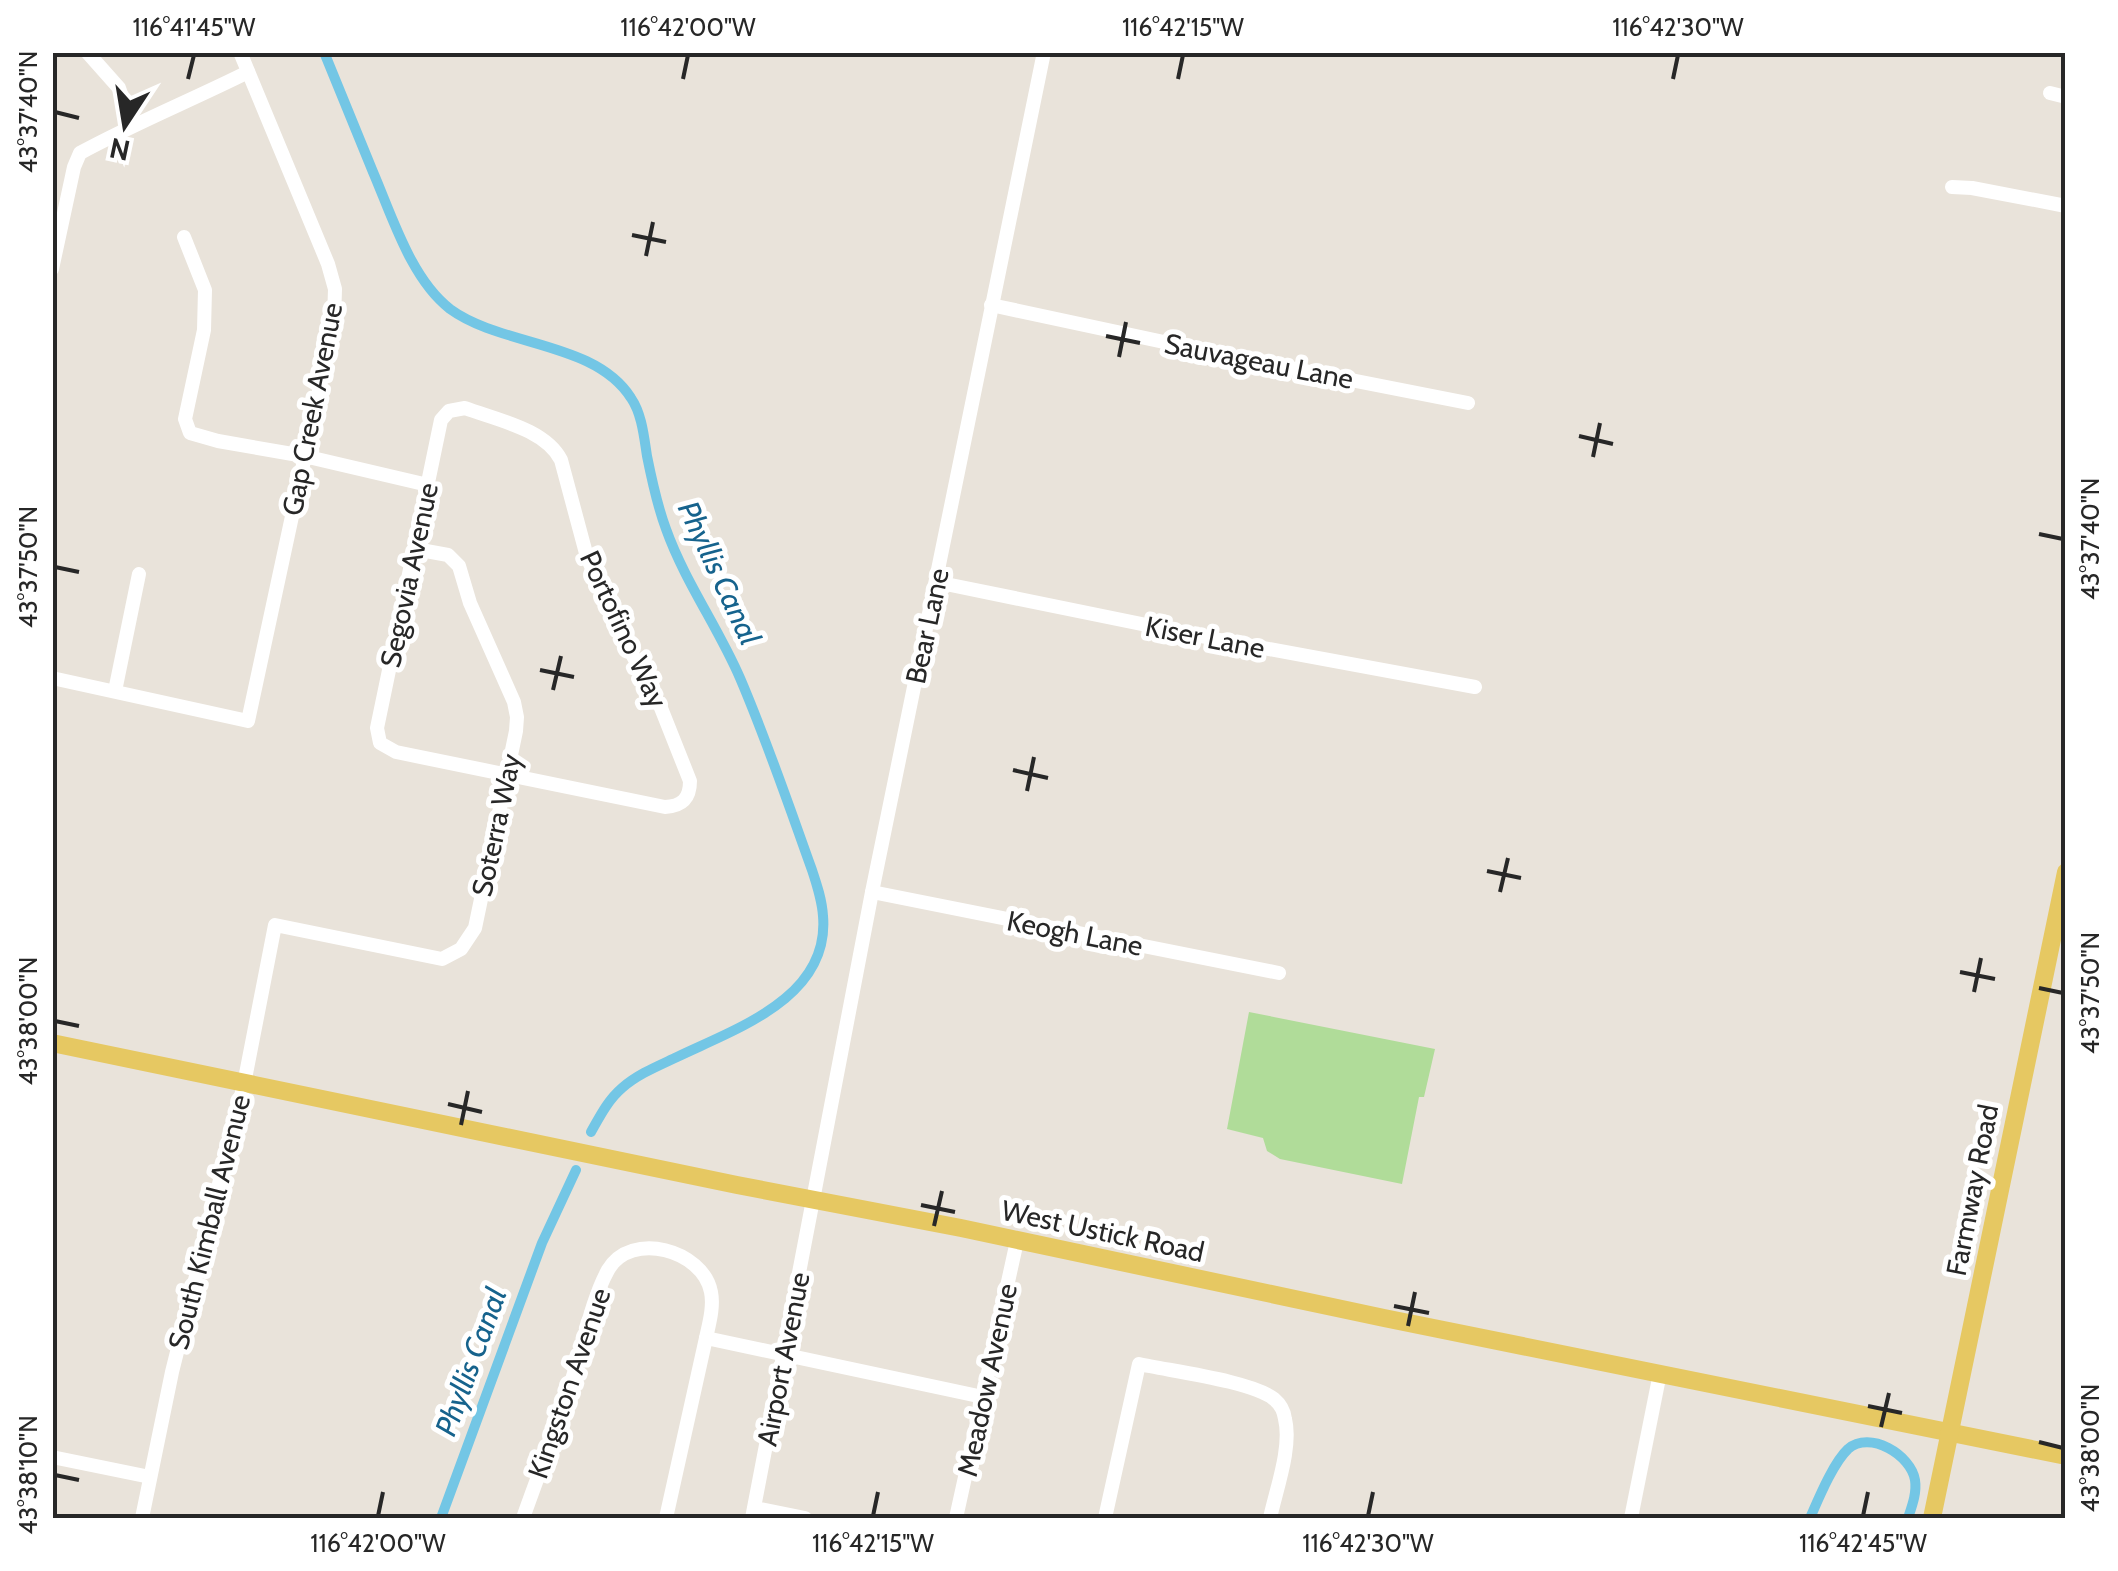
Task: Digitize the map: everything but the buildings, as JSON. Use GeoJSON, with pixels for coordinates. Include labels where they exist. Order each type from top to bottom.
{"type":"FeatureCollection","features":[{"type":"Feature","properties":{"kind":"main road","name":"Farmway Road"},"geometry":{"type":"LineString","coordinates":[[1932,1518],[2066,872]]}},
{"type":"Feature","properties":{"kind":"main road","name":"West Ustick Road"},"geometry":{"type":"LineString","coordinates":[[52,1043],[2066,1456]]}},
{"type":"Feature","properties":{"kind":"street"},"geometry":{"type":"LineString","coordinates":[[88,52],[118,88],[132,125]]}},
{"type":"Feature","properties":{"kind":"street","name":"Gap Creek Avenue"},"geometry":{"type":"LineString","coordinates":[[115,692],[248,720],[334,321],[335,290],[328,264],[240,52]]}},
{"type":"Feature","properties":{"kind":"street","name":"Bear Lane"},"geometry":{"type":"LineString","coordinates":[[813,1200],[1044,52]]}},
{"type":"Feature","properties":{"kind":"street"},"geometry":{"type":"LineString","coordinates":[[52,270],[80,152],[248,72]]}},
{"type":"Feature","properties":{"kind":"street"},"geometry":{"type":"LineString","coordinates":[[2050,94],[2066,97]]}},
{"type":"Feature","properties":{"kind":"street"},"geometry":{"type":"LineString","coordinates":[[1952,188],[1972,188],[2066,206]]}},
{"type":"Feature","properties":{"kind":"street"},"geometry":{"type":"LineString","coordinates":[[184,237],[206,290],[204,330],[185,419],[190,433],[428,485]]}},
{"type":"Feature","properties":{"kind":"street","name":"Sauvageau Lane"},"geometry":{"type":"LineString","coordinates":[[992,305],[1468,403]]}},
{"type":"Feature","properties":{"kind":"street","name":"Portofino Way"},"geometry":{"type":"LineString","coordinates":[[450,411],[465,408],[541,437],[554,448],[561,460],[587,557],[661,708],[690,781],[690,793],[684,802],[665,807],[508,774]]}},
{"type":"Feature","properties":{"kind":"street","name":"Segovia Avenue"},"geometry":{"type":"LineString","coordinates":[[450,411],[441,420],[377,728],[380,743],[396,752],[508,774]]}},
{"type":"Feature","properties":{"kind":"street","name":"Soterra Way"},"geometry":{"type":"LineString","coordinates":[[276,925],[442,959],[461,949],[474,928],[517,716],[470,604],[459,566],[448,555],[414,549]]}},
{"type":"Feature","properties":{"kind":"street"},"geometry":{"type":"LineString","coordinates":[[52,678],[115,692],[139,574]]}},
{"type":"Feature","properties":{"kind":"street","name":"Kiser Lane"},"geometry":{"type":"LineString","coordinates":[[936,582],[1474,687]]}},
{"type":"Feature","properties":{"kind":"street","name":"Keogh Lane"},"geometry":{"type":"LineString","coordinates":[[872,892],[1279,973]]}},
{"type":"Feature","properties":{"kind":"street","name":"South Kimball Avenue"},"geometry":{"type":"LineString","coordinates":[[142,1518],[172,1372],[244,1084],[276,925]]}},
{"type":"Feature","properties":{"kind":"street","name":"Airport Avenue"},"geometry":{"type":"LineString","coordinates":[[754,1513],[813,1200]]}},
{"type":"Feature","properties":{"kind":"street","name":"Meadow Avenue"},"geometry":{"type":"LineString","coordinates":[[956,1518],[1017,1240]]}},
{"type":"Feature","properties":{"kind":"street","name":"Kingston Avenue"},"geometry":{"type":"LineString","coordinates":[[523,1518],[611,1265],[626,1254],[646,1248],[694,1262],[711,1292],[706,1338]]}},
{"type":"Feature","properties":{"kind":"street"},"geometry":{"type":"LineString","coordinates":[[666,1518],[706,1338],[983,1397]]}},
{"type":"Feature","properties":{"kind":"street"},"geometry":{"type":"LineString","coordinates":[[1105,1518],[1139,1364],[1249,1386],[1280,1405],[1285,1415],[1286,1438],[1270,1518]]}},
{"type":"Feature","properties":{"kind":"street"},"geometry":{"type":"LineString","coordinates":[[1631,1518],[1660,1374]]}},
{"type":"Feature","properties":{"kind":"street"},"geometry":{"type":"LineString","coordinates":[[52,1457],[150,1477]]}},
{"type":"Feature","properties":{"kind":"street"},"geometry":{"type":"LineString","coordinates":[[754,1513],[805,1518]]}},
{"type":"Feature","properties":{"kind":"green space"},"geometry":{"type":"Polygon","coordinates":[[[1249,1012],[1435,1049],[1424,1097],[1419,1097],[1402,1184],[1280,1159],[1267,1151],[1263,1138],[1227,1129],[1249,1012]]]}},
{"type":"Feature","properties":{"kind":"waterway","name":"Phyllis Canal"},"geometry":{"type":"LineString","coordinates":[[324,52],[404,246],[436,296],[471,321],[595,365],[615,379],[635,404],[666,529],[740,678],[819,893],[823,916],[821,944],[811,969],[795,989],[751,1022],[628,1083],[608,1103],[591,1132]]}},
{"type":"Feature","properties":{"kind":"waterway","name":"Phyllis Canal"},"geometry":{"type":"LineString","coordinates":[[441,1518],[542,1243],[576,1170]]}},
{"type":"Feature","properties":{"kind":"waterway","name":"Phyllis Canal"},"geometry":{"type":"LineString","coordinates":[[1810,1518],[1842,1455],[1867,1442],[1898,1454],[1912,1471],[1915,1490],[1908,1518]]}}]}
